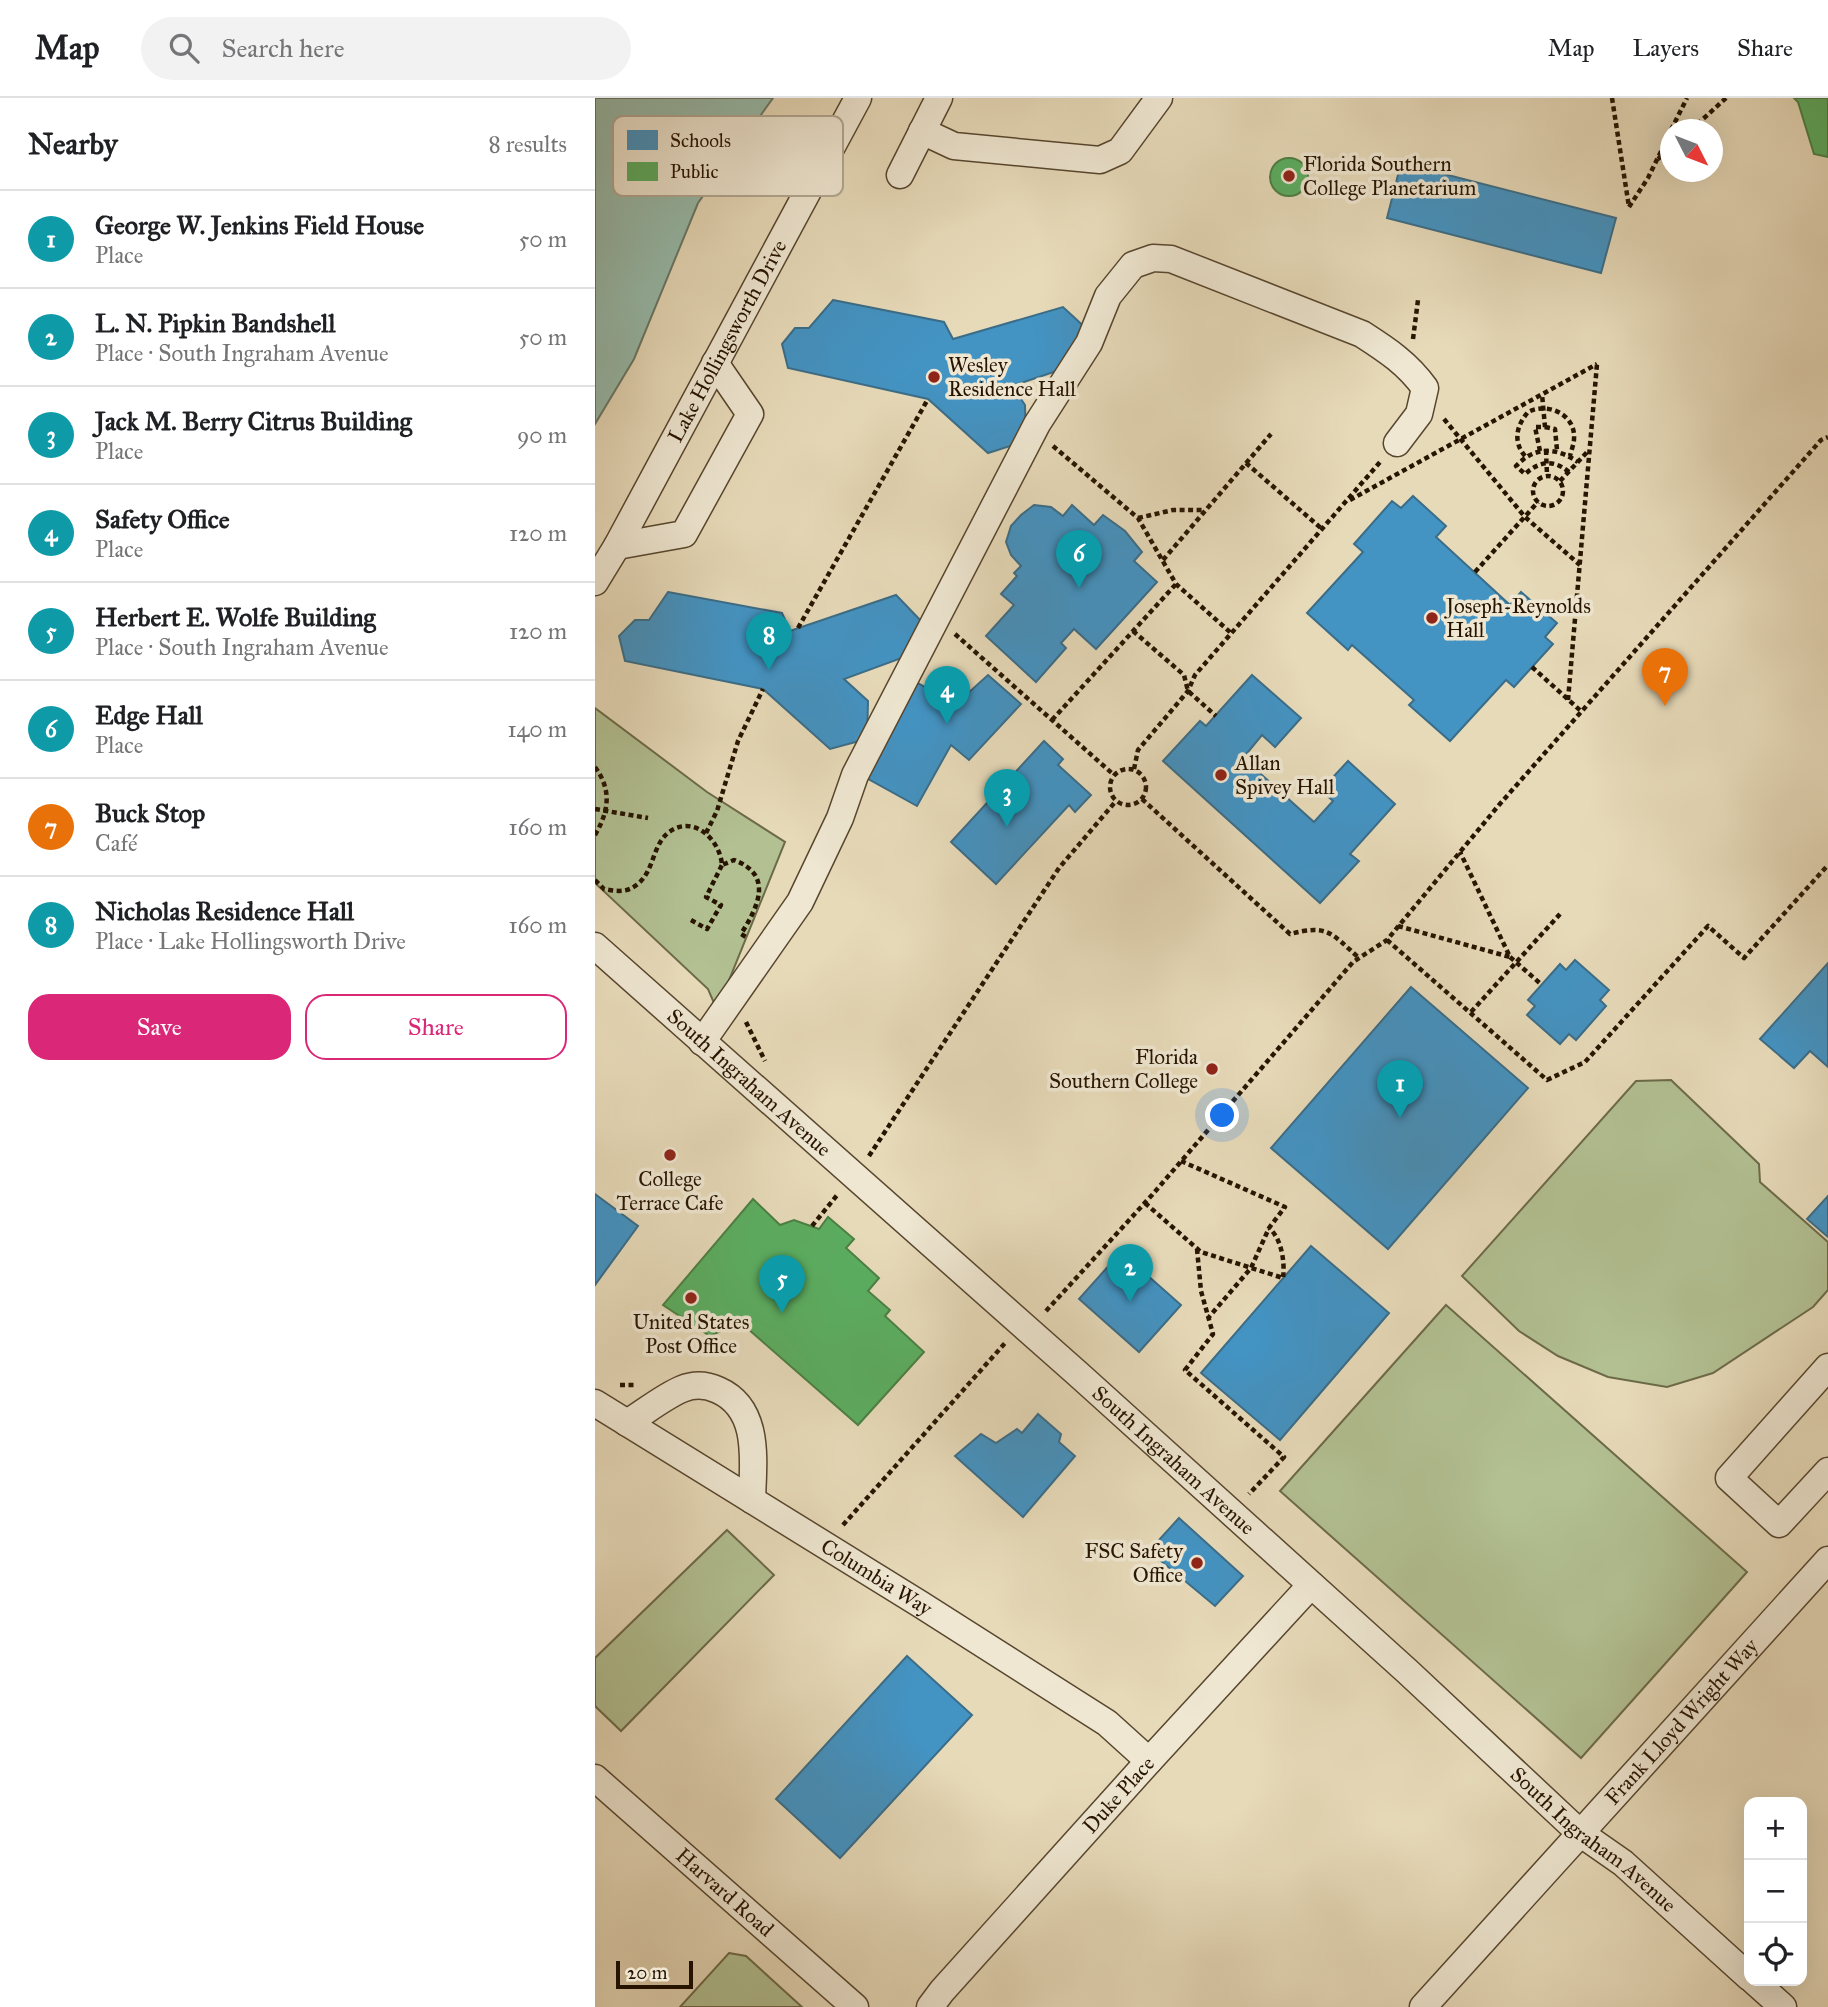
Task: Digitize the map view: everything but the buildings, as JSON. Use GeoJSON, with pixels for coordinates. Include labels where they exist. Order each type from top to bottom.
{"type":"FeatureCollection","features":[{"type":"Feature","properties":{"kind":"street","name":"Lake Hollingsworth Drive"},"geometry":{"type":"LineString","coordinates":[[843,126],[858,98]]}},
{"type":"Feature","properties":{"kind":"street"},"geometry":{"type":"LineString","coordinates":[[900,175],[939,98]]}},
{"type":"Feature","properties":{"kind":"street"},"geometry":{"type":"LineString","coordinates":[[922,131],[954,146],[1100,160],[1120,150],[1159,98]]}},
{"type":"Feature","properties":{"kind":"street","name":"Lake Hollingsworth Drive"},"geometry":{"type":"LineString","coordinates":[[595,582],[617,546],[805,196]]}},
{"type":"Feature","properties":{"kind":"street"},"geometry":{"type":"LineString","coordinates":[[702,1042],[800,902],[840,818],[855,775],[936,616],[1034,430],[1089,343],[1108,296],[1133,265],[1153,258],[1171,260],[1362,334],[1391,352],[1409,368],[1425,388],[1419,414],[1397,443]]}},
{"type":"Feature","properties":{"kind":"street"},"geometry":{"type":"LineString","coordinates":[[617,546],[684,534],[750,414],[715,363]]}},
{"type":"Feature","properties":{"kind":"street","name":"South Ingraham Avenue"},"geometry":{"type":"LineString","coordinates":[[595,946],[1078,1374],[1580,1833],[1623,1863],[1744,1972]]}},
{"type":"Feature","properties":{"kind":"street"},"geometry":{"type":"LineString","coordinates":[[1828,1367],[1729,1478],[1779,1524],[1828,1471]]}},
{"type":"Feature","properties":{"kind":"street"},"geometry":{"type":"LineString","coordinates":[[627,1423],[683,1389],[707,1385],[726,1393],[743,1410],[753,1438],[752,1500]]}},
{"type":"Feature","properties":{"kind":"street","name":"Columbia Way"},"geometry":{"type":"LineString","coordinates":[[595,1403],[1107,1723],[1149,1761]]}},
{"type":"Feature","properties":{"kind":"street","name":"Frank Lloyd Wright Way"},"geometry":{"type":"LineString","coordinates":[[1423,2007],[1828,1560]]}},
{"type":"Feature","properties":{"kind":"street","name":"Duke Place"},"geometry":{"type":"LineString","coordinates":[[930,2007],[942,1990],[1311,1585]]}},
{"type":"Feature","properties":{"kind":"street","name":"Harvard Road"},"geometry":{"type":"LineString","coordinates":[[595,1778],[855,2007]]}},
{"type":"Feature","properties":{"kind":"street"},"geometry":{"type":"LineString","coordinates":[[1760,1986],[1783,2007]]}},
{"type":"Feature","properties":{"kind":"path"},"geometry":{"type":"LineString","coordinates":[[1612,98],[1629,207],[1660,153]]}},
{"type":"Feature","properties":{"kind":"path"},"geometry":{"type":"LineString","coordinates":[[1676,119],[1687,98]]}},
{"type":"Feature","properties":{"kind":"path"},"geometry":{"type":"LineString","coordinates":[[1703,119],[1726,98]]}},
{"type":"Feature","properties":{"kind":"path"},"geometry":{"type":"LineString","coordinates":[[1656,161],[1660,158]]}},
{"type":"Feature","properties":{"kind":"path"},"geometry":{"type":"LineString","coordinates":[[1409,368],[1418,300]]}},
{"type":"Feature","properties":{"kind":"path"},"geometry":{"type":"LineString","coordinates":[[1344,503],[1597,364],[1568,700]]}},
{"type":"Feature","properties":{"kind":"path"},"geometry":{"type":"LineString","coordinates":[[1423,394],[1525,517],[1580,565]]}},
{"type":"Feature","properties":{"kind":"path"},"geometry":{"type":"LineString","coordinates":[[1542,394],[1545,426]]}},
{"type":"Feature","properties":{"kind":"path"},"geometry":{"type":"LineString","coordinates":[[798,628],[928,399]]}},
{"type":"Feature","properties":{"kind":"path"},"geometry":{"type":"LineString","coordinates":[[1525,456],[1518,443],[1518,428],[1528,412],[1543,408],[1557,411],[1571,425],[1575,438],[1570,456]]}},
{"type":"Feature","properties":{"kind":"path"},"geometry":{"type":"LineString","coordinates":[[1547,475],[1547,463],[1535,427],[1555,429],[1557,450]]}},
{"type":"Feature","properties":{"kind":"path"},"geometry":{"type":"LineString","coordinates":[[1034,430],[1138,518],[1176,584],[1231,634]]}},
{"type":"Feature","properties":{"kind":"path"},"geometry":{"type":"LineString","coordinates":[[1163,560],[1271,434]]}},
{"type":"Feature","properties":{"kind":"path"},"geometry":{"type":"LineString","coordinates":[[1043,1314],[1145,1203],[1340,976],[1359,958],[1387,940],[1582,712],[1821,440],[1828,437]]}},
{"type":"Feature","properties":{"kind":"path"},"geometry":{"type":"LineString","coordinates":[[1133,769],[1138,750],[1188,691],[1195,675],[1397,443]]}},
{"type":"Feature","properties":{"kind":"path"},"geometry":{"type":"LineString","coordinates":[[1560,481],[1590,449]]}},
{"type":"Feature","properties":{"kind":"path"},"geometry":{"type":"LineString","coordinates":[[1569,472],[1558,464],[1547,463],[1532,467],[1525,474],[1516,466],[1525,456],[1543,450],[1557,450],[1578,462]]}},
{"type":"Feature","properties":{"kind":"path"},"geometry":{"type":"LineString","coordinates":[[1246,463],[1322,529]]}},
{"type":"Feature","properties":{"kind":"path"},"geometry":{"type":"LineString","coordinates":[[1547,475],[1560,481],[1563,490],[1560,501],[1549,506],[1534,498],[1533,486],[1541,477],[1547,475]]}},
{"type":"Feature","properties":{"kind":"path"},"geometry":{"type":"LineString","coordinates":[[1475,572],[1538,502]]}},
{"type":"Feature","properties":{"kind":"path"},"geometry":{"type":"LineString","coordinates":[[1138,518],[1173,510],[1206,510]]}},
{"type":"Feature","properties":{"kind":"path"},"geometry":{"type":"LineString","coordinates":[[1052,720],[1176,584]]}},
{"type":"Feature","properties":{"kind":"path"},"geometry":{"type":"LineString","coordinates":[[936,616],[1114,775]]}},
{"type":"Feature","properties":{"kind":"path"},"geometry":{"type":"LineString","coordinates":[[1133,631],[1184,676],[1188,691],[1216,716]]}},
{"type":"Feature","properties":{"kind":"path"},"geometry":{"type":"LineString","coordinates":[[1532,667],[1582,712]]}},
{"type":"Feature","properties":{"kind":"path"},"geometry":{"type":"LineString","coordinates":[[706,833],[717,811],[738,741],[763,689]]}},
{"type":"Feature","properties":{"kind":"path"},"geometry":{"type":"LineString","coordinates":[[595,767],[606,786],[608,797],[602,824],[595,835]]}},
{"type":"Feature","properties":{"kind":"path"},"geometry":{"type":"LineString","coordinates":[[1133,769],[1140,773],[1146,785],[1142,799],[1129,805],[1116,801],[1110,788],[1114,775],[1133,769]]}},
{"type":"Feature","properties":{"kind":"path"},"geometry":{"type":"LineString","coordinates":[[1142,799],[1290,934],[1322,929],[1333,934],[1359,958]]}},
{"type":"Feature","properties":{"kind":"path"},"geometry":{"type":"LineString","coordinates":[[868,1156],[1059,868],[1116,801]]}},
{"type":"Feature","properties":{"kind":"path"},"geometry":{"type":"LineString","coordinates":[[595,809],[648,818]]}},
{"type":"Feature","properties":{"kind":"path"},"geometry":{"type":"LineString","coordinates":[[595,880],[604,889],[628,890],[642,880],[650,869],[658,843],[667,834],[684,826],[706,833],[718,847],[722,864],[706,897],[721,905],[707,929],[691,920]]}},
{"type":"Feature","properties":{"kind":"path"},"geometry":{"type":"LineString","coordinates":[[1460,852],[1510,957],[1542,985]]}},
{"type":"Feature","properties":{"kind":"path"},"geometry":{"type":"LineString","coordinates":[[722,864],[733,860],[749,867],[755,875],[760,890],[758,902],[741,934],[766,949]]}},
{"type":"Feature","properties":{"kind":"path"},"geometry":{"type":"LineString","coordinates":[[1387,940],[1547,1080],[1585,1062],[1707,926],[1744,958],[1828,865]]}},
{"type":"Feature","properties":{"kind":"path"},"geometry":{"type":"LineString","coordinates":[[1471,1012],[1560,914]]}},
{"type":"Feature","properties":{"kind":"path"},"geometry":{"type":"LineString","coordinates":[[1398,926],[1510,957]]}},
{"type":"Feature","properties":{"kind":"path"},"geometry":{"type":"LineString","coordinates":[[745,1021],[768,1065]]}},
{"type":"Feature","properties":{"kind":"path"},"geometry":{"type":"LineString","coordinates":[[1181,1161],[1285,1207],[1269,1228],[1251,1268],[1209,1317]]}},
{"type":"Feature","properties":{"kind":"path"},"geometry":{"type":"LineString","coordinates":[[812,1226],[840,1192]]}},
{"type":"Feature","properties":{"kind":"path"},"geometry":{"type":"LineString","coordinates":[[1145,1203],[1201,1252],[1283,1278],[1285,1265],[1275,1233],[1269,1228]]}},
{"type":"Feature","properties":{"kind":"path"},"geometry":{"type":"LineString","coordinates":[[1196,1249],[1201,1291],[1213,1334],[1185,1370],[1283,1457],[1246,1497]]}},
{"type":"Feature","properties":{"kind":"path"},"geometry":{"type":"LineString","coordinates":[[843,1525],[1007,1341]]}},
{"type":"Feature","properties":{"kind":"shaded area"},"geometry":{"type":"Polygon","coordinates":[[[595,98],[773,98],[760,116],[613,116],[613,196],[703,196],[634,359],[595,424],[595,98]]]}},
{"type":"Feature","properties":{"kind":"shaded area"},"geometry":{"type":"Polygon","coordinates":[[[595,708],[707,792],[785,842],[717,1010],[708,989],[595,883],[595,708]]]}},
{"type":"Feature","properties":{"kind":"shaded area"},"geometry":{"type":"Polygon","coordinates":[[[1671,1080],[1759,1164],[1760,1182],[1828,1242],[1828,1290],[1813,1307],[1713,1373],[1667,1387],[1608,1377],[1558,1356],[1519,1331],[1462,1276],[1636,1081],[1671,1080]]]}},
{"type":"Feature","properties":{"kind":"shaded area"},"geometry":{"type":"Polygon","coordinates":[[[1446,1305],[1747,1572],[1581,1758],[1280,1491],[1446,1305]]]}},
{"type":"Feature","properties":{"kind":"shaded area"},"geometry":{"type":"Polygon","coordinates":[[[727,1530],[774,1575],[621,1731],[595,1706],[595,1658],[727,1530]]]}},
{"type":"Feature","properties":{"kind":"shaded area"},"geometry":{"type":"Polygon","coordinates":[[[729,1953],[746,1956],[802,2007],[680,2007],[729,1953]]]}},
{"type":"Feature","properties":{"kind":"place","name":"Florida Southern College Planetarium"},"geometry":{"type":"Point","coordinates":[1289,176]}},
{"type":"Feature","properties":{"kind":"place","name":"Wesley Residence Hall"},"geometry":{"type":"Point","coordinates":[934,377]}},
{"type":"Feature","properties":{"kind":"place","name":"Edge Hall"},"geometry":{"type":"Point","coordinates":[1079,588]}},
{"type":"Feature","properties":{"kind":"place","name":"Joseph-Reynolds Hall"},"geometry":{"type":"Point","coordinates":[1432,618]}},
{"type":"Feature","properties":{"kind":"place","name":"Nicholas Residence Hall"},"geometry":{"type":"Point","coordinates":[769,670]}},
{"type":"Feature","properties":{"kind":"place","name":"Buck Stop"},"geometry":{"type":"Point","coordinates":[1665,706]}},
{"type":"Feature","properties":{"kind":"place","name":"Safety Office"},"geometry":{"type":"Point","coordinates":[947,724]}},
{"type":"Feature","properties":{"kind":"place","name":"Allan Spivey Hall"},"geometry":{"type":"Point","coordinates":[1221,775]}},
{"type":"Feature","properties":{"kind":"place","name":"Jack M. Berry Citrus Building"},"geometry":{"type":"Point","coordinates":[1007,827]}},
{"type":"Feature","properties":{"kind":"place","name":"Florida Southern College"},"geometry":{"type":"Point","coordinates":[1212,1069]}},
{"type":"Feature","properties":{"kind":"place","name":"George W. Jenkins Field House"},"geometry":{"type":"Point","coordinates":[1400,1118]}},
{"type":"Feature","properties":{"kind":"place","name":"College Terrace Cafe"},"geometry":{"type":"Point","coordinates":[670,1155]}},
{"type":"Feature","properties":{"kind":"place","name":"United States Post Office"},"geometry":{"type":"Point","coordinates":[691,1298]}},
{"type":"Feature","properties":{"kind":"place","name":"L. N. Pipkin Bandshell"},"geometry":{"type":"Point","coordinates":[1130,1302]}},
{"type":"Feature","properties":{"kind":"place","name":"Herbert E. Wolfe Building"},"geometry":{"type":"Point","coordinates":[782,1313]}},
{"type":"Feature","properties":{"kind":"place","name":"FSC Safety Office"},"geometry":{"type":"Point","coordinates":[1197,1563]}}]}
